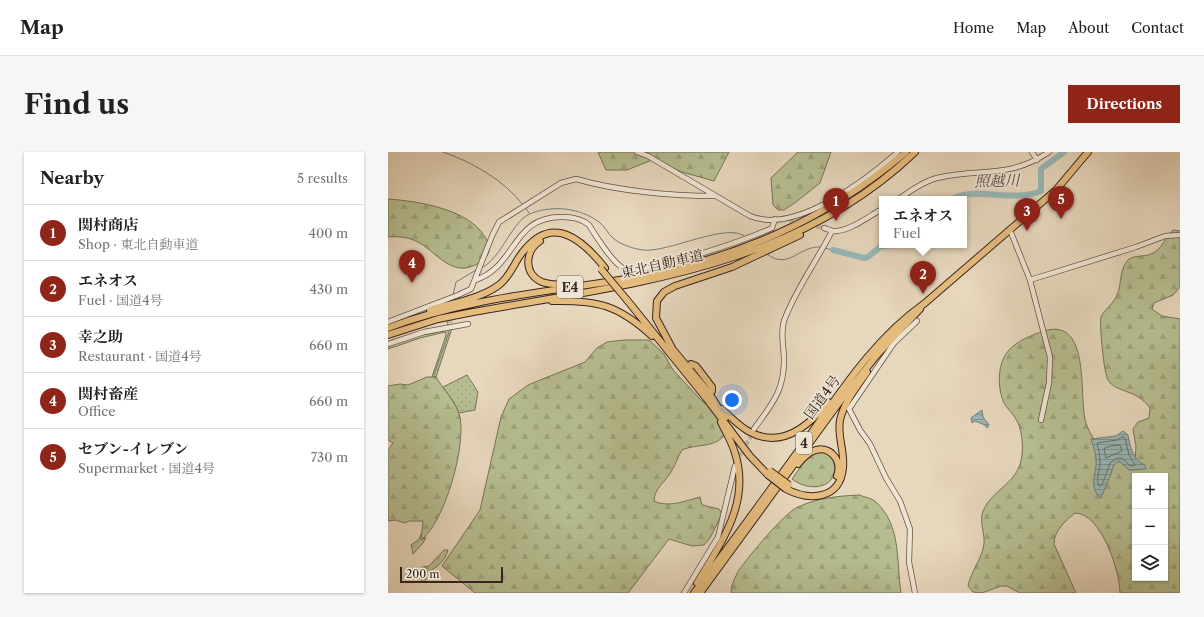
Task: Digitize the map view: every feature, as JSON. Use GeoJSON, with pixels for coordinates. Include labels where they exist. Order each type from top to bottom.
{"type":"FeatureCollection","features":[{"type":"Feature","properties":{"kind":"highway","name":"東北自動車道"},"geometry":{"type":"LineString","coordinates":[[388,327],[428,314],[457,307],[688,266],[751,246],[808,220],[846,198],[906,152]]}},
{"type":"Feature","properties":{"kind":"highway"},"geometry":{"type":"LineString","coordinates":[[670,351],[656,318],[657,301],[664,292],[675,286],[732,267],[759,252],[797,238],[883,180],[915,152]]}},
{"type":"Feature","properties":{"kind":"highway","name":"国道4号"},"geometry":{"type":"LineString","coordinates":[[700,593],[841,400],[894,335],[914,317],[925,303],[1056,190],[1088,152]]}},
{"type":"Feature","properties":{"kind":"highway"},"geometry":{"type":"LineString","coordinates":[[388,327],[429,310],[488,291],[500,285],[509,276],[522,253],[530,244],[540,236],[550,233],[570,235],[581,241],[670,351],[686,374],[740,426],[759,436],[771,438],[796,433],[818,415],[862,358],[876,346]]}},
{"type":"Feature","properties":{"kind":"highway"},"geometry":{"type":"LineString","coordinates":[[585,285],[552,284],[537,279],[532,275],[528,265],[528,258],[531,249],[538,242],[546,238],[566,238],[582,246],[603,268]]}},
{"type":"Feature","properties":{"kind":"highway","name":"東北自動車道"},"geometry":{"type":"LineString","coordinates":[[388,335],[438,319],[660,279],[759,252]]}},
{"type":"Feature","properties":{"kind":"highway"},"geometry":{"type":"LineString","coordinates":[[509,305],[571,301],[601,304],[625,314],[670,351],[691,364],[750,456],[787,487],[804,496],[812,497],[825,494],[836,485],[843,469],[840,421],[844,408],[877,355]]}},
{"type":"Feature","properties":{"kind":"highway","name":"国道4号"},"geometry":{"type":"LineString","coordinates":[[693,593],[836,397],[876,346],[894,335]]}},
{"type":"Feature","properties":{"kind":"highway"},"geometry":{"type":"LineString","coordinates":[[684,361],[714,401],[735,452],[740,472],[739,495],[730,528],[693,593]]}},
{"type":"Feature","properties":{"kind":"highway"},"geometry":{"type":"LineString","coordinates":[[786,476],[793,471],[805,456],[818,450],[832,453],[838,463],[838,474],[826,489],[808,493],[787,487]]}},
{"type":"Feature","properties":{"kind":"street"},"geometry":{"type":"LineString","coordinates":[[637,152],[648,156],[715,196],[759,219],[775,219],[808,213],[850,188],[898,152]]}},
{"type":"Feature","properties":{"kind":"street"},"geometry":{"type":"LineString","coordinates":[[1032,152],[1037,160]]}},
{"type":"Feature","properties":{"kind":"street"},"geometry":{"type":"LineString","coordinates":[[904,196],[936,178],[1010,170],[1037,160],[1049,152]]}},
{"type":"Feature","properties":{"kind":"street"},"geometry":{"type":"LineString","coordinates":[[388,322],[455,297],[471,289],[499,222],[561,183],[576,178],[610,186],[662,193],[715,196]]}},
{"type":"Feature","properties":{"kind":"street"},"geometry":{"type":"LineString","coordinates":[[824,228],[832,231],[849,227],[879,211]]}},
{"type":"Feature","properties":{"kind":"street"},"geometry":{"type":"LineString","coordinates":[[476,280],[490,274],[500,265],[527,228],[536,222],[551,218],[572,218],[584,221],[589,225],[618,265],[629,269],[679,260],[744,240],[772,228],[775,219]]}},
{"type":"Feature","properties":{"kind":"street"},"geometry":{"type":"LineString","coordinates":[[1010,230],[1030,280],[1050,357],[1050,383],[1041,420]]}},
{"type":"Feature","properties":{"kind":"street"},"geometry":{"type":"LineString","coordinates":[[754,429],[772,406],[781,389],[784,369],[782,337],[784,320],[813,265],[826,245],[832,231]]}},
{"type":"Feature","properties":{"kind":"street"},"geometry":{"type":"LineString","coordinates":[[1030,280],[1165,236],[1180,235]]}},
{"type":"Feature","properties":{"kind":"street"},"geometry":{"type":"LineString","coordinates":[[915,593],[909,562],[910,529],[900,501],[870,444],[849,412],[894,335],[917,321]]}},
{"type":"Feature","properties":{"kind":"street"},"geometry":{"type":"LineString","coordinates":[[388,344],[451,325],[468,324]]}},
{"type":"Feature","properties":{"kind":"street"},"geometry":{"type":"LineString","coordinates":[[684,593],[718,536],[735,466]]}},
{"type":"Feature","properties":{"kind":"green space"},"geometry":{"type":"Polygon","coordinates":[[[598,152],[729,152],[714,181],[682,172],[652,160],[627,170],[606,170],[598,152]]]}},
{"type":"Feature","properties":{"kind":"green space"},"geometry":{"type":"Polygon","coordinates":[[[798,152],[831,152],[820,183],[784,210],[778,210],[773,205],[771,178],[798,152]]]}},
{"type":"Feature","properties":{"kind":"green space"},"geometry":{"type":"Polygon","coordinates":[[[388,199],[413,202],[441,208],[455,213],[477,227],[488,243],[488,254],[484,259],[475,265],[465,268],[458,268],[446,263],[424,245],[414,240],[403,237],[388,237],[388,199]]]}},
{"type":"Feature","properties":{"kind":"green space"},"geometry":{"type":"Polygon","coordinates":[[[1173,230],[1180,231],[1180,287],[1173,295],[1154,303],[1152,309],[1162,316],[1180,319],[1180,593],[1120,593],[1117,571],[1113,558],[1101,533],[1093,522],[1084,516],[1075,513],[1058,531],[1054,539],[1054,544],[1076,593],[1020,593],[1007,586],[1001,586],[982,593],[973,592],[968,586],[984,544],[982,519],[983,511],[987,503],[1016,473],[1020,465],[1022,455],[1022,439],[1017,420],[1004,403],[1000,390],[999,382],[1001,367],[1006,354],[1022,340],[1044,331],[1059,330],[1070,336],[1076,347],[1080,362],[1084,412],[1086,423],[1092,436],[1104,452],[1117,461],[1131,464],[1135,463],[1136,446],[1133,429],[1138,422],[1149,418],[1150,408],[1139,397],[1113,386],[1108,380],[1106,376],[1102,348],[1101,317],[1114,301],[1119,291],[1123,268],[1128,260],[1133,257],[1151,254],[1161,246],[1173,230]]]}},
{"type":"Feature","properties":{"kind":"green space"},"geometry":{"type":"Polygon","coordinates":[[[452,328],[436,377],[432,377],[446,335],[445,332],[420,338],[388,349],[388,347],[411,338],[452,328]]]}},
{"type":"Feature","properties":{"kind":"green space"},"geometry":{"type":"Polygon","coordinates":[[[649,340],[664,354],[673,370],[701,400],[722,417],[727,431],[723,437],[718,441],[707,445],[682,450],[670,474],[658,488],[654,501],[671,504],[700,497],[702,505],[719,509],[722,514],[710,538],[704,545],[692,546],[669,539],[628,593],[475,593],[442,566],[480,510],[501,417],[509,399],[528,385],[585,362],[597,348],[607,342],[649,340]]]}},
{"type":"Feature","properties":{"kind":"green space"},"geometry":{"type":"Polygon","coordinates":[[[467,375],[478,392],[475,410],[459,413],[443,387],[467,375]]]}},
{"type":"Feature","properties":{"kind":"green space"},"geometry":{"type":"Polygon","coordinates":[[[427,377],[436,377],[453,401],[460,417],[461,430],[457,464],[452,483],[438,517],[430,531],[421,540],[423,521],[409,521],[405,523],[395,520],[388,521],[388,450],[393,443],[388,440],[388,386],[400,384],[408,385],[427,377]]]}},
{"type":"Feature","properties":{"kind":"green space"},"geometry":{"type":"Polygon","coordinates":[[[824,452],[830,454],[834,464],[834,473],[831,480],[826,484],[810,486],[801,484],[792,479],[809,455],[824,452]]]}},
{"type":"Feature","properties":{"kind":"green space"},"geometry":{"type":"Polygon","coordinates":[[[859,495],[876,502],[890,522],[896,545],[901,593],[731,593],[739,570],[767,536],[792,511],[805,504],[820,500],[859,495]]]}},
{"type":"Feature","properties":{"kind":"green space"},"geometry":{"type":"Polygon","coordinates":[[[422,533],[421,540],[426,537],[423,543],[413,554],[411,545],[418,540],[422,533]]]}},
{"type":"Feature","properties":{"kind":"green space"},"geometry":{"type":"Polygon","coordinates":[[[444,550],[448,550],[445,558],[437,567],[426,573],[426,580],[422,583],[420,571],[422,567],[429,566],[444,550]]]}},
{"type":"Feature","properties":{"kind":"water"},"geometry":{"type":"Polygon","coordinates":[[[982,410],[983,417],[989,425],[987,428],[985,425],[975,421],[972,423],[971,418],[982,410]]]}},
{"type":"Feature","properties":{"kind":"water"},"geometry":{"type":"Polygon","coordinates":[[[1123,431],[1128,435],[1135,457],[1145,465],[1146,469],[1129,470],[1119,461],[1113,466],[1101,498],[1097,494],[1094,484],[1096,458],[1091,439],[1116,436],[1123,431]]]}},
{"type":"Feature","properties":{"kind":"waterway"},"geometry":{"type":"LineString","coordinates":[[443,152],[465,161],[487,173],[507,188],[523,205]]}},
{"type":"Feature","properties":{"kind":"waterway","name":"照越川"},"geometry":{"type":"LineString","coordinates":[[960,196],[972,194],[1018,195],[1041,191],[1041,169],[1064,152]]}},
{"type":"Feature","properties":{"kind":"waterway"},"geometry":{"type":"LineString","coordinates":[[525,207],[529,213]]}},
{"type":"Feature","properties":{"kind":"waterway"},"geometry":{"type":"LineString","coordinates":[[481,268],[495,256],[525,217],[532,213],[549,209],[567,209],[592,217],[619,242],[643,250],[654,250],[712,235],[726,233],[737,233],[746,237]]}},
{"type":"Feature","properties":{"kind":"waterway"},"geometry":{"type":"LineString","coordinates":[[767,254],[782,260],[788,259],[813,247],[821,247]]}},
{"type":"Feature","properties":{"kind":"waterway"},"geometry":{"type":"LineString","coordinates":[[824,248],[833,250]]}},
{"type":"Feature","properties":{"kind":"waterway","name":"照越川"},"geometry":{"type":"LineString","coordinates":[[833,250],[864,258],[868,257],[879,248]]}},
{"type":"Feature","properties":{"kind":"waterway"},"geometry":{"type":"LineString","coordinates":[[453,295],[456,282],[476,270]]}},
{"type":"Feature","properties":{"kind":"waterway"},"geometry":{"type":"LineString","coordinates":[[447,321],[448,325]]}},
{"type":"Feature","properties":{"kind":"waterway"},"geometry":{"type":"LineString","coordinates":[[434,375],[449,332]]}},
{"type":"Feature","properties":{"kind":"tunnel"},"geometry":{"type":"LineString","coordinates":[[783,218],[801,223]]}},
{"type":"Feature","properties":{"kind":"tunnel"},"geometry":{"type":"LineString","coordinates":[[810,225],[824,228]]}},
{"type":"Feature","properties":{"kind":"tunnel"},"geometry":{"type":"LineString","coordinates":[[450,323],[455,305]]}},
{"type":"Feature","properties":{"kind":"tunnel"},"geometry":{"type":"LineString","coordinates":[[737,462],[754,430]]}},
{"type":"Feature","properties":{"kind":"place","name":"セブン-イレブン"},"geometry":{"type":"Point","coordinates":[1061,219]}},
{"type":"Feature","properties":{"kind":"place","name":"関村商店"},"geometry":{"type":"Point","coordinates":[836,221]}},
{"type":"Feature","properties":{"kind":"place","name":"幸之助"},"geometry":{"type":"Point","coordinates":[1027,231]}},
{"type":"Feature","properties":{"kind":"place","name":"関村畜産"},"geometry":{"type":"Point","coordinates":[412,283]}},
{"type":"Feature","properties":{"kind":"place","name":"エネオス"},"geometry":{"type":"Point","coordinates":[923,294]}}]}
